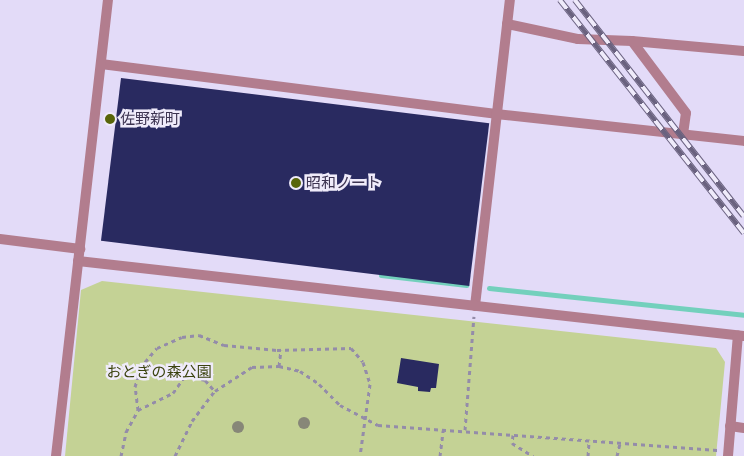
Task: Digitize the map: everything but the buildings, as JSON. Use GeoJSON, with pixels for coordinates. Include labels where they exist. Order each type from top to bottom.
{"type":"FeatureCollection","features":[{"type":"Feature","properties":{"kind":"street"},"geometry":{"type":"LineString","coordinates":[[56,456],[108,0]]}},
{"type":"Feature","properties":{"kind":"street"},"geometry":{"type":"LineString","coordinates":[[475,306],[510,0]]}},
{"type":"Feature","properties":{"kind":"street"},"geometry":{"type":"LineString","coordinates":[[507,24],[578,39],[632,40],[744,51]]}},
{"type":"Feature","properties":{"kind":"street"},"geometry":{"type":"LineString","coordinates":[[632,40],[686,113],[683,134]]}},
{"type":"Feature","properties":{"kind":"street"},"geometry":{"type":"LineString","coordinates":[[102,64],[496,114],[744,141]]}},
{"type":"Feature","properties":{"kind":"street"},"geometry":{"type":"LineString","coordinates":[[0,239],[80,249]]}},
{"type":"Feature","properties":{"kind":"street"},"geometry":{"type":"LineString","coordinates":[[78,261],[741,336],[728,454]]}},
{"type":"Feature","properties":{"kind":"street"},"geometry":{"type":"LineString","coordinates":[[730,426],[744,428]]}},
{"type":"Feature","properties":{"kind":"path"},"geometry":{"type":"LineString","coordinates":[[465,430],[475,306]]}},
{"type":"Feature","properties":{"kind":"path"},"geometry":{"type":"LineString","coordinates":[[138,410],[135,387],[140,368],[157,348],[182,337],[199,335],[224,346],[281,350],[351,348],[363,362],[370,384],[360,456]]}},
{"type":"Feature","properties":{"kind":"path"},"geometry":{"type":"LineString","coordinates":[[279,366],[281,350]]}},
{"type":"Feature","properties":{"kind":"path"},"geometry":{"type":"LineString","coordinates":[[176,456],[178,445],[192,421],[215,391],[252,367],[279,366],[300,371],[319,384],[340,405],[378,425],[589,440],[728,454]]}},
{"type":"Feature","properties":{"kind":"path"},"geometry":{"type":"LineString","coordinates":[[121,456],[126,432],[138,410],[173,393],[184,376],[205,380],[215,391]]}},
{"type":"Feature","properties":{"kind":"path"},"geometry":{"type":"LineString","coordinates":[[440,456],[443,430]]}},
{"type":"Feature","properties":{"kind":"path"},"geometry":{"type":"LineString","coordinates":[[512,435],[512,443],[533,456]]}},
{"type":"Feature","properties":{"kind":"path"},"geometry":{"type":"LineString","coordinates":[[588,456],[589,440]]}},
{"type":"Feature","properties":{"kind":"path"},"geometry":{"type":"LineString","coordinates":[[617,456],[620,443]]}},
{"type":"Feature","properties":{"kind":"green space","name":"おとぎの森公園"},"geometry":{"type":"Polygon","coordinates":[[[102,281],[716,348],[725,362],[716,456],[65,456],[81,290],[102,281]]]}},
{"type":"Feature","properties":{"kind":"waterway"},"geometry":{"type":"LineString","coordinates":[[381,275],[466,285]]}},
{"type":"Feature","properties":{"kind":"waterway"},"geometry":{"type":"LineString","coordinates":[[489,288],[744,315]]}},
{"type":"Feature","properties":{"kind":"railway"},"geometry":{"type":"LineString","coordinates":[[560,0],[744,233]]}},
{"type":"Feature","properties":{"kind":"railway"},"geometry":{"type":"LineString","coordinates":[[575,0],[744,216]]}},
{"type":"Feature","properties":{"kind":"place","name":"佐野新町"},"geometry":{"type":"Point","coordinates":[110,119]}},
{"type":"Feature","properties":{"kind":"place","name":"昭和ノート"},"geometry":{"type":"Point","coordinates":[296,183]}}]}
